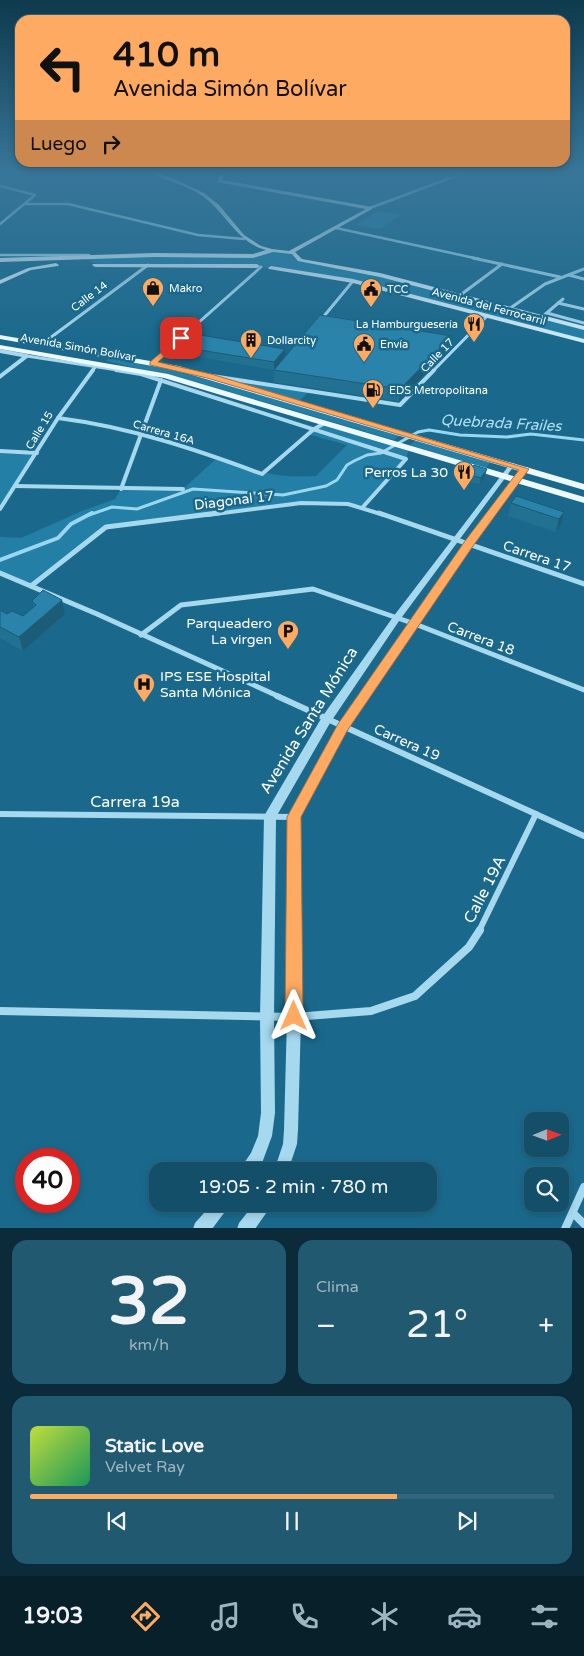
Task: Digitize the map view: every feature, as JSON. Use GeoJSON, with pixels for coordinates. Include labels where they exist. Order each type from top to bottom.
{"type":"FeatureCollection","features":[{"type":"Feature","properties":{"kind":"main road"},"geometry":{"type":"LineString","coordinates":[[235,228],[244,239],[255,246],[294,253],[338,228]]}},
{"type":"Feature","properties":{"kind":"main road"},"geometry":{"type":"LineString","coordinates":[[0,260],[154,255],[253,256],[273,250]]}},
{"type":"Feature","properties":{"kind":"main road"},"geometry":{"type":"LineString","coordinates":[[86,265],[259,266],[271,268],[292,266],[300,260],[294,253]]}},
{"type":"Feature","properties":{"kind":"main road"},"geometry":{"type":"LineString","coordinates":[[253,256],[251,260],[259,266]]}},
{"type":"Feature","properties":{"kind":"main road","name":"Avenida del Ferrocarril"},"geometry":{"type":"LineString","coordinates":[[300,260],[380,275],[509,309],[544,315],[584,328]]}},
{"type":"Feature","properties":{"kind":"main road"},"geometry":{"type":"LineString","coordinates":[[0,282],[30,269],[51,265],[78,265]]}},
{"type":"Feature","properties":{"kind":"main road","name":"Avenida del Ferrocarril"},"geometry":{"type":"LineString","coordinates":[[271,268],[353,281],[584,341]]}},
{"type":"Feature","properties":{"kind":"main road","name":"Avenida Simón Bolívar"},"geometry":{"type":"LineString","coordinates":[[0,337],[153,363],[209,376],[584,487]]}},
{"type":"Feature","properties":{"kind":"main road","name":"Avenida Simón Bolívar"},"geometry":{"type":"LineString","coordinates":[[0,347],[165,376],[326,422],[584,500]]}},
{"type":"Feature","properties":{"kind":"street"},"geometry":{"type":"LineString","coordinates":[[170,228],[198,235],[244,239]]}},
{"type":"Feature","properties":{"kind":"street"},"geometry":{"type":"LineString","coordinates":[[346,228],[560,277]]}},
{"type":"Feature","properties":{"kind":"street"},"geometry":{"type":"LineString","coordinates":[[0,255],[154,255]]}},
{"type":"Feature","properties":{"kind":"street"},"geometry":{"type":"LineString","coordinates":[[459,296],[502,264]]}},
{"type":"Feature","properties":{"kind":"street","name":"Calle 14"},"geometry":{"type":"LineString","coordinates":[[42,344],[148,265]]}},
{"type":"Feature","properties":{"kind":"street"},"geometry":{"type":"LineString","coordinates":[[153,363],[259,266]]}},
{"type":"Feature","properties":{"kind":"street"},"geometry":{"type":"LineString","coordinates":[[509,309],[533,290],[560,277],[584,269]]}},
{"type":"Feature","properties":{"kind":"street"},"geometry":{"type":"LineString","coordinates":[[568,274],[584,279]]}},
{"type":"Feature","properties":{"kind":"street"},"geometry":{"type":"LineString","coordinates":[[316,326],[353,281]]}},
{"type":"Feature","properties":{"kind":"street"},"geometry":{"type":"LineString","coordinates":[[544,315],[564,299]]}},
{"type":"Feature","properties":{"kind":"street"},"geometry":{"type":"LineString","coordinates":[[558,303],[584,309]]}},
{"type":"Feature","properties":{"kind":"street"},"geometry":{"type":"LineString","coordinates":[[544,315],[584,323]]}},
{"type":"Feature","properties":{"kind":"street","name":"Calle 17"},"geometry":{"type":"LineString","coordinates":[[268,383],[400,405],[486,317]]}},
{"type":"Feature","properties":{"kind":"street"},"geometry":{"type":"LineString","coordinates":[[0,351],[97,365],[141,374],[406,459],[362,508]]}},
{"type":"Feature","properties":{"kind":"street"},"geometry":{"type":"LineString","coordinates":[[0,376],[27,356]]}},
{"type":"Feature","properties":{"kind":"street","name":"Calle 15"},"geometry":{"type":"LineString","coordinates":[[0,509],[58,418],[97,365]]}},
{"type":"Feature","properties":{"kind":"street"},"geometry":{"type":"LineString","coordinates":[[209,376],[268,383],[272,378]]}},
{"type":"Feature","properties":{"kind":"street"},"geometry":{"type":"LineString","coordinates":[[121,489],[161,380]]}},
{"type":"Feature","properties":{"kind":"street","name":"Carrera 16A"},"geometry":{"type":"LineString","coordinates":[[58,418],[142,434],[218,457],[262,474],[314,429]]}},
{"type":"Feature","properties":{"kind":"street"},"geometry":{"type":"LineString","coordinates":[[314,429],[326,422]]}},
{"type":"Feature","properties":{"kind":"street"},"geometry":{"type":"LineString","coordinates":[[0,451],[37,453]]}},
{"type":"Feature","properties":{"kind":"street","name":"Avenida Santa Mónica"},"geometry":{"type":"LineString","coordinates":[[254,1162],[265,1136],[268,1113],[266,1017],[270,816],[326,720],[396,619],[512,466]]}},
{"type":"Feature","properties":{"kind":"street"},"geometry":{"type":"LineString","coordinates":[[284,1162],[290,1144],[294,1016],[294,817],[342,728],[469,544],[524,469]]}},
{"type":"Feature","properties":{"kind":"street"},"geometry":{"type":"LineString","coordinates":[[15,486],[183,489]]}},
{"type":"Feature","properties":{"kind":"street","name":"Diagonal 17"},"geometry":{"type":"LineString","coordinates":[[31,586],[106,527],[301,503],[335,503],[362,508],[455,539]]}},
{"type":"Feature","properties":{"kind":"street","name":"Carrera 17"},"geometry":{"type":"LineString","coordinates":[[455,539],[584,584]]}},
{"type":"Feature","properties":{"kind":"street","name":"Carrera 19"},"geometry":{"type":"LineString","coordinates":[[0,574],[141,634],[342,728],[584,836]]}},
{"type":"Feature","properties":{"kind":"street","name":"Carrera 18"},"geometry":{"type":"LineString","coordinates":[[141,634],[181,605],[314,589],[415,624],[584,690]]}},
{"type":"Feature","properties":{"kind":"street","name":"Carrera 19a"},"geometry":{"type":"LineString","coordinates":[[0,814],[294,817]]}},
{"type":"Feature","properties":{"kind":"street","name":"Calle 19A"},"geometry":{"type":"LineString","coordinates":[[0,1011],[294,1016],[371,1011],[415,996],[469,947],[484,923],[536,814]]}},
{"type":"Feature","properties":{"kind":"street"},"geometry":{"type":"LineString","coordinates":[[565,1228],[574,1213],[584,1187]]}},
{"type":"Feature","properties":{"kind":"street"},"geometry":{"type":"LineString","coordinates":[[201,1228],[215,1212]]}},
{"type":"Feature","properties":{"kind":"street"},"geometry":{"type":"LineString","coordinates":[[245,1228],[258,1212]]}},
{"type":"Feature","properties":{"kind":"street"},"geometry":{"type":"LineString","coordinates":[[574,1213],[584,1224]]}},
{"type":"Feature","properties":{"kind":"shaded area"},"geometry":{"type":"Polygon","coordinates":[[[265,251],[291,252],[300,260],[353,270],[584,328],[584,341],[353,281],[257,266],[102,265],[84,259],[154,255],[253,256],[265,251]]]}},
{"type":"Feature","properties":{"kind":"shaded area"},"geometry":{"type":"Polygon","coordinates":[[[109,358],[172,370],[401,434],[394,440],[200,383],[106,361],[109,358]]]}},
{"type":"Feature","properties":{"kind":"shaded area"},"geometry":{"type":"Polygon","coordinates":[[[209,376],[311,390],[298,402],[209,376]]]}},
{"type":"Feature","properties":{"kind":"shaded area"},"geometry":{"type":"Polygon","coordinates":[[[326,422],[409,448],[406,459],[362,508],[348,504],[301,503],[106,527],[31,586],[0,573],[0,537],[21,538],[82,511],[115,499],[121,489],[183,489],[218,457],[266,473],[288,476],[316,476],[347,445],[308,434],[326,422]]]}},
{"type":"Feature","properties":{"kind":"shaded area"},"geometry":{"type":"Polygon","coordinates":[[[417,439],[491,461],[486,468],[410,445],[417,439]]]}},
{"type":"Feature","properties":{"kind":"shaded area"},"geometry":{"type":"Polygon","coordinates":[[[0,451],[37,453],[0,509],[0,451]]]}},
{"type":"Feature","properties":{"kind":"building","name":"Envía"},"geometry":{"type":"Polygon","coordinates":[[[320,315],[452,336],[400,389],[274,370],[320,315]]]}},
{"type":"Feature","properties":{"kind":"building"},"geometry":{"type":"Polygon","coordinates":[[[200,335],[285,349],[274,362],[187,348],[200,335]]]}},
{"type":"Feature","properties":{"kind":"building"},"geometry":{"type":"Polygon","coordinates":[[[474,465],[487,469],[481,478],[468,474],[474,465]]]}},
{"type":"Feature","properties":{"kind":"building"},"geometry":{"type":"Polygon","coordinates":[[[516,496],[564,512],[559,519],[511,503],[516,496]]]}},
{"type":"Feature","properties":{"kind":"building"},"geometry":{"type":"Polygon","coordinates":[[[43,590],[62,600],[19,637],[0,627],[0,610],[7,614],[12,611],[23,616],[36,605],[32,601],[43,590]]]}},
{"type":"Feature","properties":{"kind":"waterway","name":"Quebrada Frailes"},"geometry":{"type":"LineString","coordinates":[[89,515],[112,507],[137,509],[193,489],[283,495],[326,486],[337,480],[347,465],[354,461],[367,455],[381,453],[418,432],[429,430],[460,435],[507,437],[531,434],[584,440]]}},
{"type":"Feature","properties":{"kind":"waterway","name":"Quebrada Frailes"},"geometry":{"type":"LineString","coordinates":[[0,560],[58,538],[71,524],[92,513]]}},
{"type":"Feature","properties":{"kind":"place","name":"Makro"},"geometry":{"type":"Point","coordinates":[153,307]}},
{"type":"Feature","properties":{"kind":"place","name":"TCC"},"geometry":{"type":"Point","coordinates":[371,308]}},
{"type":"Feature","properties":{"kind":"place","name":"La Hamburguesería"},"geometry":{"type":"Point","coordinates":[474,343]}},
{"type":"Feature","properties":{"kind":"place","name":"Dollarcity"},"geometry":{"type":"Point","coordinates":[251,359]}},
{"type":"Feature","properties":{"kind":"place","name":"Envía"},"geometry":{"type":"Point","coordinates":[364,363]}},
{"type":"Feature","properties":{"kind":"place","name":"EDS Metropolitana"},"geometry":{"type":"Point","coordinates":[373,409]}},
{"type":"Feature","properties":{"kind":"place","name":"Perros La 30"},"geometry":{"type":"Point","coordinates":[464,491]}},
{"type":"Feature","properties":{"kind":"place","name":"Parqueadero La virgen"},"geometry":{"type":"Point","coordinates":[288,650]}},
{"type":"Feature","properties":{"kind":"place","name":"IPS ESE Hospital Santa Mónica"},"geometry":{"type":"Point","coordinates":[144,703]}},
{"type":"Feature","properties":{"kind":"route"},"geometry":{"type":"LineString","coordinates":[[181,338],[153,363],[209,376],[524,469],[469,544],[342,728],[294,817],[294,1016]]}}]}
